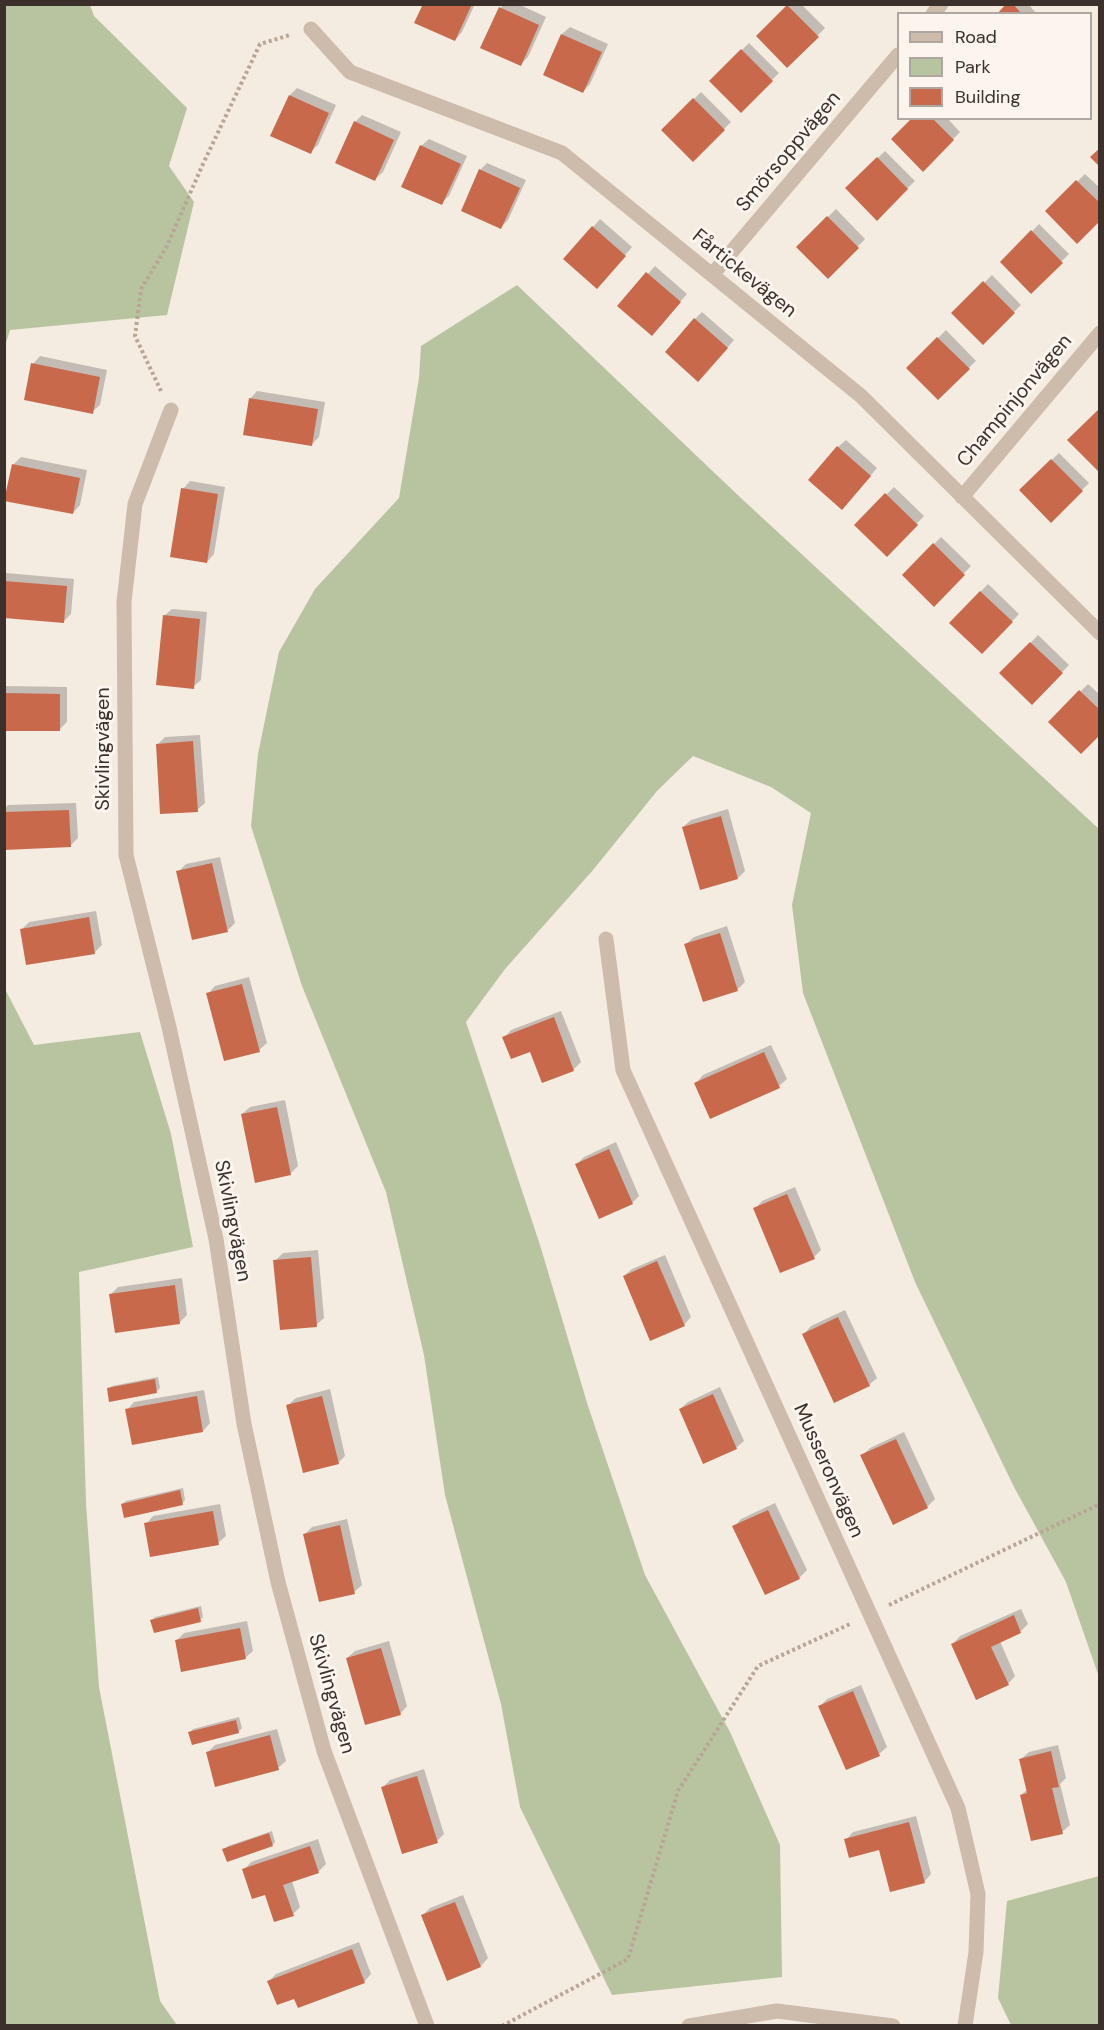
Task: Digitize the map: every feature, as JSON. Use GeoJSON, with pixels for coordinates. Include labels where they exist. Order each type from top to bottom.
{"type":"FeatureCollection","features":[{"type":"Feature","properties":{"kind":"street","name":"Fårtickevägen"},"geometry":{"type":"LineString","coordinates":[[311,29],[350,72],[562,153],[861,396],[1100,633]]}},
{"type":"Feature","properties":{"kind":"street","name":"Smörsoppvägen"},"geometry":{"type":"LineString","coordinates":[[712,275],[897,56]]}},
{"type":"Feature","properties":{"kind":"street","name":"Champinjonvägen"},"geometry":{"type":"LineString","coordinates":[[962,497],[1100,333]]}},
{"type":"Feature","properties":{"kind":"street","name":"Skivlingvägen"},"geometry":{"type":"LineString","coordinates":[[171,410],[135,504],[125,591],[126,855],[169,1027],[216,1239],[244,1424],[278,1582],[324,1750],[427,2025]]}},
{"type":"Feature","properties":{"kind":"street","name":"Musseronvägen"},"geometry":{"type":"LineString","coordinates":[[606,939],[623,1070],[958,1808],[978,1894],[976,1952],[965,2025]]}},
{"type":"Feature","properties":{"kind":"street"},"geometry":{"type":"LineString","coordinates":[[689,2025],[777,2011],[893,2025]]}},
{"type":"Feature","properties":{"kind":"path"},"geometry":{"type":"LineString","coordinates":[[171,410],[135,336],[141,289],[166,249],[260,44],[311,29]]}},
{"type":"Feature","properties":{"kind":"path"},"geometry":{"type":"LineString","coordinates":[[502,2025],[628,1959],[678,1791],[758,1666],[1100,1504]]}},
{"type":"Feature","properties":{"kind":"green space"},"geometry":{"type":"Polygon","coordinates":[[[5,4],[90,5],[94,16],[187,108],[169,166],[194,202],[167,315],[10,330],[5,346],[5,4]]]}},
{"type":"Feature","properties":{"kind":"green space"},"geometry":{"type":"Polygon","coordinates":[[[517,285],[742,499],[1099,829],[1099,1677],[1066,1582],[1014,1487],[915,1282],[803,993],[792,905],[811,813],[771,787],[693,756],[657,791],[593,870],[505,969],[466,1022],[540,1245],[588,1406],[645,1575],[730,1732],[780,1845],[782,1977],[612,1995],[520,1807],[501,1704],[445,1495],[424,1355],[386,1192],[302,986],[251,826],[258,754],[279,652],[315,589],[399,498],[419,378],[421,346],[517,285]]]}},
{"type":"Feature","properties":{"kind":"green space"},"geometry":{"type":"Polygon","coordinates":[[[4,987],[34,1045],[140,1032],[171,1134],[193,1247],[79,1272],[86,1503],[99,1687],[160,2001],[177,2025],[5,2025],[4,987]]]}},
{"type":"Feature","properties":{"kind":"green space"},"geometry":{"type":"Polygon","coordinates":[[[1099,1876],[1099,2025],[1011,2025],[998,1998],[1007,1901],[1099,1876]]]}},
{"type":"Feature","properties":{"kind":"building"},"geometry":{"type":"Polygon","coordinates":[[[423,4],[472,4],[455,41],[414,23],[423,4]]]}},
{"type":"Feature","properties":{"kind":"building"},"geometry":{"type":"Polygon","coordinates":[[[1006,4],[1013,4],[1020,12],[999,12],[1006,4]]]}},
{"type":"Feature","properties":{"kind":"building"},"geometry":{"type":"Polygon","coordinates":[[[787,5],[819,37],[787,68],[756,36],[787,5]]]}},
{"type":"Feature","properties":{"kind":"building"},"geometry":{"type":"Polygon","coordinates":[[[499,7],[539,25],[521,66],[480,48],[499,7]]]}},
{"type":"Feature","properties":{"kind":"building"},"geometry":{"type":"Polygon","coordinates":[[[561,34],[602,52],[583,93],[543,75],[561,34]]]}},
{"type":"Feature","properties":{"kind":"building"},"geometry":{"type":"Polygon","coordinates":[[[741,49],[773,81],[741,113],[709,81],[741,49]]]}},
{"type":"Feature","properties":{"kind":"building"},"geometry":{"type":"Polygon","coordinates":[[[289,95],[329,113],[311,154],[270,136],[289,95]]]}},
{"type":"Feature","properties":{"kind":"building"},"geometry":{"type":"Polygon","coordinates":[[[693,98],[725,130],[693,162],[661,130],[693,98]]]}},
{"type":"Feature","properties":{"kind":"building"},"geometry":{"type":"Polygon","coordinates":[[[910,120],[934,120],[954,140],[923,172],[891,139],[910,120]]]}},
{"type":"Feature","properties":{"kind":"building"},"geometry":{"type":"Polygon","coordinates":[[[354,121],[394,140],[375,181],[335,163],[354,121]]]}},
{"type":"Feature","properties":{"kind":"building"},"geometry":{"type":"Polygon","coordinates":[[[420,145],[461,164],[442,205],[401,187],[420,145]]]}},
{"type":"Feature","properties":{"kind":"building"},"geometry":{"type":"Polygon","coordinates":[[[1100,148],[1100,167],[1090,157],[1100,148]]]}},
{"type":"Feature","properties":{"kind":"building"},"geometry":{"type":"Polygon","coordinates":[[[877,157],[908,189],[877,221],[845,188],[877,157]]]}},
{"type":"Feature","properties":{"kind":"building"},"geometry":{"type":"Polygon","coordinates":[[[479,169],[520,188],[501,229],[461,211],[479,169]]]}},
{"type":"Feature","properties":{"kind":"building"},"geometry":{"type":"Polygon","coordinates":[[[1076,180],[1100,203],[1100,221],[1077,244],[1045,211],[1076,180]]]}},
{"type":"Feature","properties":{"kind":"building"},"geometry":{"type":"Polygon","coordinates":[[[827,216],[859,248],[828,279],[796,247],[827,216]]]}},
{"type":"Feature","properties":{"kind":"building"},"geometry":{"type":"Polygon","coordinates":[[[592,226],[626,256],[597,289],[563,259],[592,226]]]}},
{"type":"Feature","properties":{"kind":"building"},"geometry":{"type":"Polygon","coordinates":[[[1031,230],[1063,263],[1031,294],[1000,262],[1031,230]]]}},
{"type":"Feature","properties":{"kind":"building"},"geometry":{"type":"Polygon","coordinates":[[[646,272],[681,302],[652,336],[617,306],[646,272]]]}},
{"type":"Feature","properties":{"kind":"building"},"geometry":{"type":"Polygon","coordinates":[[[983,281],[1015,313],[983,345],[951,313],[983,281]]]}},
{"type":"Feature","properties":{"kind":"building"},"geometry":{"type":"Polygon","coordinates":[[[694,318],[728,348],[698,382],[665,352],[694,318]]]}},
{"type":"Feature","properties":{"kind":"building"},"geometry":{"type":"Polygon","coordinates":[[[937,337],[970,369],[938,400],[906,368],[937,337]]]}},
{"type":"Feature","properties":{"kind":"building"},"geometry":{"type":"Polygon","coordinates":[[[31,363],[100,377],[93,414],[24,400],[31,363]]]}},
{"type":"Feature","properties":{"kind":"building"},"geometry":{"type":"Polygon","coordinates":[[[249,398],[318,409],[312,446],[243,435],[249,398]]]}},
{"type":"Feature","properties":{"kind":"building"},"geometry":{"type":"Polygon","coordinates":[[[1100,408],[1100,473],[1067,440],[1100,408]]]}},
{"type":"Feature","properties":{"kind":"building"},"geometry":{"type":"Polygon","coordinates":[[[837,446],[871,476],[842,510],[808,480],[837,446]]]}},
{"type":"Feature","properties":{"kind":"building"},"geometry":{"type":"Polygon","coordinates":[[[1051,459],[1083,491],[1051,523],[1019,490],[1051,459]]]}},
{"type":"Feature","properties":{"kind":"building"},"geometry":{"type":"Polygon","coordinates":[[[12,464],[80,478],[73,514],[4,501],[12,464]]]}},
{"type":"Feature","properties":{"kind":"building"},"geometry":{"type":"Polygon","coordinates":[[[181,488],[218,494],[207,563],[170,557],[181,488]]]}},
{"type":"Feature","properties":{"kind":"building"},"geometry":{"type":"Polygon","coordinates":[[[885,493],[918,525],[887,557],[854,525],[885,493]]]}},
{"type":"Feature","properties":{"kind":"building"},"geometry":{"type":"Polygon","coordinates":[[[933,543],[965,575],[934,607],[902,575],[933,543]]]}},
{"type":"Feature","properties":{"kind":"building"},"geometry":{"type":"Polygon","coordinates":[[[4,581],[67,586],[64,623],[4,618],[4,581]]]}},
{"type":"Feature","properties":{"kind":"building"},"geometry":{"type":"Polygon","coordinates":[[[980,591],[1013,622],[982,654],[949,623],[980,591]]]}},
{"type":"Feature","properties":{"kind":"building"},"geometry":{"type":"Polygon","coordinates":[[[163,615],[200,619],[194,689],[156,685],[163,615]]]}},
{"type":"Feature","properties":{"kind":"building"},"geometry":{"type":"Polygon","coordinates":[[[1030,642],[1063,673],[1032,705],[999,673],[1030,642]]]}},
{"type":"Feature","properties":{"kind":"building"},"geometry":{"type":"Polygon","coordinates":[[[1079,690],[1100,710],[1100,735],[1081,754],[1048,722],[1079,690]]]}},
{"type":"Feature","properties":{"kind":"building"},"geometry":{"type":"Polygon","coordinates":[[[4,693],[60,694],[60,731],[4,731],[4,693]]]}},
{"type":"Feature","properties":{"kind":"building"},"geometry":{"type":"Polygon","coordinates":[[[193,741],[198,812],[160,814],[156,744],[193,741]]]}},
{"type":"Feature","properties":{"kind":"building"},"geometry":{"type":"Polygon","coordinates":[[[69,810],[71,847],[4,850],[4,812],[69,810]]]}},
{"type":"Feature","properties":{"kind":"building"},"geometry":{"type":"Polygon","coordinates":[[[721,816],[738,879],[700,890],[682,827],[721,816]]]}},
{"type":"Feature","properties":{"kind":"building"},"geometry":{"type":"Polygon","coordinates":[[[212,863],[228,932],[192,940],[176,871],[212,863]]]}},
{"type":"Feature","properties":{"kind":"building"},"geometry":{"type":"Polygon","coordinates":[[[89,917],[95,954],[26,965],[20,929],[89,917]]]}},
{"type":"Feature","properties":{"kind":"building"},"geometry":{"type":"Polygon","coordinates":[[[720,933],[738,991],[703,1002],[684,944],[720,933]]]}},
{"type":"Feature","properties":{"kind":"building"},"geometry":{"type":"Polygon","coordinates":[[[242,984],[260,1052],[224,1061],[206,993],[242,984]]]}},
{"type":"Feature","properties":{"kind":"building"},"geometry":{"type":"Polygon","coordinates":[[[554,1017],[574,1071],[542,1083],[530,1052],[511,1059],[502,1037],[554,1017]]]}},
{"type":"Feature","properties":{"kind":"building"},"geometry":{"type":"Polygon","coordinates":[[[764,1052],[780,1088],[710,1119],[694,1083],[764,1052]]]}},
{"type":"Feature","properties":{"kind":"building"},"geometry":{"type":"Polygon","coordinates":[[[277,1107],[291,1175],[255,1183],[241,1114],[277,1107]]]}},
{"type":"Feature","properties":{"kind":"building"},"geometry":{"type":"Polygon","coordinates":[[[609,1149],[633,1204],[599,1219],[575,1164],[609,1149]]]}},
{"type":"Feature","properties":{"kind":"building"},"geometry":{"type":"Polygon","coordinates":[[[787,1194],[815,1259],[780,1273],[753,1208],[787,1194]]]}},
{"type":"Feature","properties":{"kind":"building"},"geometry":{"type":"Polygon","coordinates":[[[311,1257],[317,1327],[280,1330],[273,1260],[311,1257]]]}},
{"type":"Feature","properties":{"kind":"building"},"geometry":{"type":"Polygon","coordinates":[[[657,1261],[685,1326],[650,1341],[623,1276],[657,1261]]]}},
{"type":"Feature","properties":{"kind":"building"},"geometry":{"type":"Polygon","coordinates":[[[175,1285],[180,1324],[115,1333],[109,1294],[175,1285]]]}},
{"type":"Feature","properties":{"kind":"building"},"geometry":{"type":"Polygon","coordinates":[[[838,1317],[870,1386],[834,1403],[802,1334],[838,1317]]]}},
{"type":"Feature","properties":{"kind":"building"},"geometry":{"type":"Polygon","coordinates":[[[155,1379],[157,1393],[109,1402],[107,1388],[155,1379]]]}},
{"type":"Feature","properties":{"kind":"building"},"geometry":{"type":"Polygon","coordinates":[[[713,1394],[737,1449],[703,1464],[679,1409],[713,1394]]]}},
{"type":"Feature","properties":{"kind":"building"},"geometry":{"type":"Polygon","coordinates":[[[197,1396],[203,1432],[132,1445],[125,1409],[197,1396]]]}},
{"type":"Feature","properties":{"kind":"building"},"geometry":{"type":"Polygon","coordinates":[[[322,1396],[339,1464],[303,1473],[286,1405],[322,1396]]]}},
{"type":"Feature","properties":{"kind":"building"},"geometry":{"type":"Polygon","coordinates":[[[896,1439],[928,1508],[893,1525],[860,1455],[896,1439]]]}},
{"type":"Feature","properties":{"kind":"building"},"geometry":{"type":"Polygon","coordinates":[[[180,1490],[183,1505],[124,1518],[121,1504],[180,1490]]]}},
{"type":"Feature","properties":{"kind":"building"},"geometry":{"type":"Polygon","coordinates":[[[768,1510],[800,1579],[765,1595],[732,1526],[768,1510]]]}},
{"type":"Feature","properties":{"kind":"building"},"geometry":{"type":"Polygon","coordinates":[[[213,1511],[219,1545],[150,1557],[144,1523],[213,1511]]]}},
{"type":"Feature","properties":{"kind":"building"},"geometry":{"type":"Polygon","coordinates":[[[340,1525],[355,1594],[319,1602],[303,1534],[340,1525]]]}},
{"type":"Feature","properties":{"kind":"building"},"geometry":{"type":"Polygon","coordinates":[[[198,1608],[201,1622],[154,1633],[150,1620],[198,1608]]]}},
{"type":"Feature","properties":{"kind":"building"},"geometry":{"type":"Polygon","coordinates":[[[1014,1615],[1021,1633],[991,1647],[1009,1685],[976,1700],[951,1644],[1014,1615]]]}},
{"type":"Feature","properties":{"kind":"building"},"geometry":{"type":"Polygon","coordinates":[[[240,1628],[246,1659],[181,1672],[175,1640],[240,1628]]]}},
{"type":"Feature","properties":{"kind":"building"},"geometry":{"type":"Polygon","coordinates":[[[381,1648],[401,1715],[365,1725],[346,1658],[381,1648]]]}},
{"type":"Feature","properties":{"kind":"building"},"geometry":{"type":"Polygon","coordinates":[[[853,1691],[880,1756],[846,1770],[818,1706],[853,1691]]]}},
{"type":"Feature","properties":{"kind":"building"},"geometry":{"type":"Polygon","coordinates":[[[236,1720],[239,1733],[192,1745],[188,1732],[236,1720]]]}},
{"type":"Feature","properties":{"kind":"building"},"geometry":{"type":"Polygon","coordinates":[[[270,1735],[279,1770],[215,1787],[206,1752],[270,1735]]]}},
{"type":"Feature","properties":{"kind":"building"},"geometry":{"type":"Polygon","coordinates":[[[1051,1751],[1059,1787],[1052,1788],[1063,1834],[1031,1841],[1020,1795],[1027,1793],[1019,1759],[1051,1751]]]}},
{"type":"Feature","properties":{"kind":"building"},"geometry":{"type":"Polygon","coordinates":[[[417,1776],[438,1843],[402,1854],[381,1787],[417,1776]]]}},
{"type":"Feature","properties":{"kind":"building"},"geometry":{"type":"Polygon","coordinates":[[[909,1822],[925,1883],[890,1892],[879,1850],[849,1858],[844,1839],[909,1822]]]}},
{"type":"Feature","properties":{"kind":"building"},"geometry":{"type":"Polygon","coordinates":[[[269,1833],[273,1846],[227,1862],[222,1849],[269,1833]]]}},
{"type":"Feature","properties":{"kind":"building"},"geometry":{"type":"Polygon","coordinates":[[[310,1846],[319,1873],[283,1885],[294,1916],[274,1922],[265,1895],[252,1899],[242,1869],[310,1846]]]}},
{"type":"Feature","properties":{"kind":"building"},"geometry":{"type":"Polygon","coordinates":[[[455,1902],[481,1967],[447,1981],[421,1915],[455,1902]]]}},
{"type":"Feature","properties":{"kind":"building"},"geometry":{"type":"Polygon","coordinates":[[[352,1949],[365,1983],[298,2008],[294,1999],[277,2005],[267,1981],[352,1949]]]}}]}
